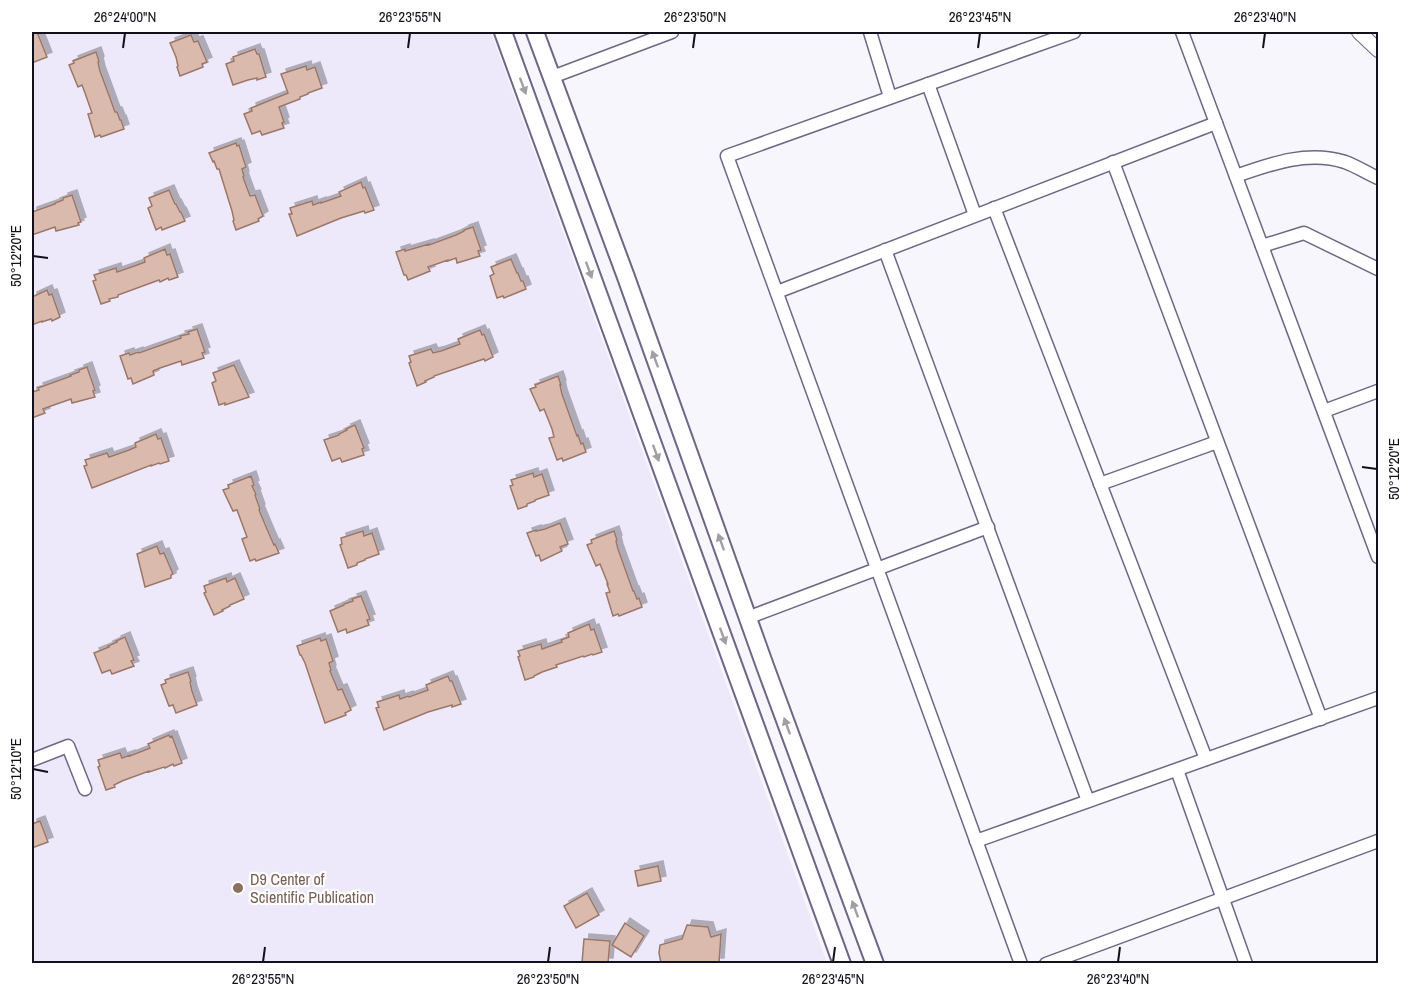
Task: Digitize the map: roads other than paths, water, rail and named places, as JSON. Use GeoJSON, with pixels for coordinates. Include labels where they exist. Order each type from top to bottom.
{"type":"FeatureCollection","features":[{"type":"Feature","properties":{"kind":"main road"},"geometry":{"type":"LineString","coordinates":[[503,32],[842,963]]}},
{"type":"Feature","properties":{"kind":"main road"},"geometry":{"type":"LineString","coordinates":[[535,32],[626,277],[747,618],[875,963]]}},
{"type":"Feature","properties":{"kind":"street"},"geometry":{"type":"LineString","coordinates":[[552,77],[672,32]]}},
{"type":"Feature","properties":{"kind":"street"},"geometry":{"type":"LineString","coordinates":[[870,32],[890,97]]}},
{"type":"Feature","properties":{"kind":"street"},"geometry":{"type":"LineString","coordinates":[[1021,963],[727,156],[1074,32]]}},
{"type":"Feature","properties":{"kind":"street"},"geometry":{"type":"LineString","coordinates":[[1182,32],[1378,557]]}},
{"type":"Feature","properties":{"kind":"street"},"geometry":{"type":"LineString","coordinates":[[1359,32],[1378,50]]}},
{"type":"Feature","properties":{"kind":"street"},"geometry":{"type":"LineString","coordinates":[[928,84],[975,215]]}},
{"type":"Feature","properties":{"kind":"street"},"geometry":{"type":"LineString","coordinates":[[777,292],[1216,123]]}},
{"type":"Feature","properties":{"kind":"street"},"geometry":{"type":"LineString","coordinates":[[1236,176],[1273,162],[1313,157],[1343,162],[1378,178]]}},
{"type":"Feature","properties":{"kind":"street"},"geometry":{"type":"LineString","coordinates":[[1113,162],[1321,718]]}},
{"type":"Feature","properties":{"kind":"street"},"geometry":{"type":"LineString","coordinates":[[994,208],[1206,759]]}},
{"type":"Feature","properties":{"kind":"street"},"geometry":{"type":"LineString","coordinates":[[1262,246],[1304,234],[1378,269]]}},
{"type":"Feature","properties":{"kind":"street"},"geometry":{"type":"LineString","coordinates":[[885,250],[1089,801]]}},
{"type":"Feature","properties":{"kind":"street"},"geometry":{"type":"LineString","coordinates":[[1324,411],[1378,390]]}},
{"type":"Feature","properties":{"kind":"street"},"geometry":{"type":"LineString","coordinates":[[1100,484],[1217,442]]}},
{"type":"Feature","properties":{"kind":"street"},"geometry":{"type":"LineString","coordinates":[[747,618],[987,527]]}},
{"type":"Feature","properties":{"kind":"street"},"geometry":{"type":"LineString","coordinates":[[976,841],[1378,698]]}},
{"type":"Feature","properties":{"kind":"street"},"geometry":{"type":"LineString","coordinates":[[32,760],[68,746],[85,789]]}},
{"type":"Feature","properties":{"kind":"street"},"geometry":{"type":"LineString","coordinates":[[1177,770],[1246,963]]}},
{"type":"Feature","properties":{"kind":"street"},"geometry":{"type":"LineString","coordinates":[[1046,963],[1378,841]]}},
{"type":"Feature","properties":{"kind":"place","name":"D9 Center of Scientific Publication"},"geometry":{"type":"Point","coordinates":[238,888]}}]}
